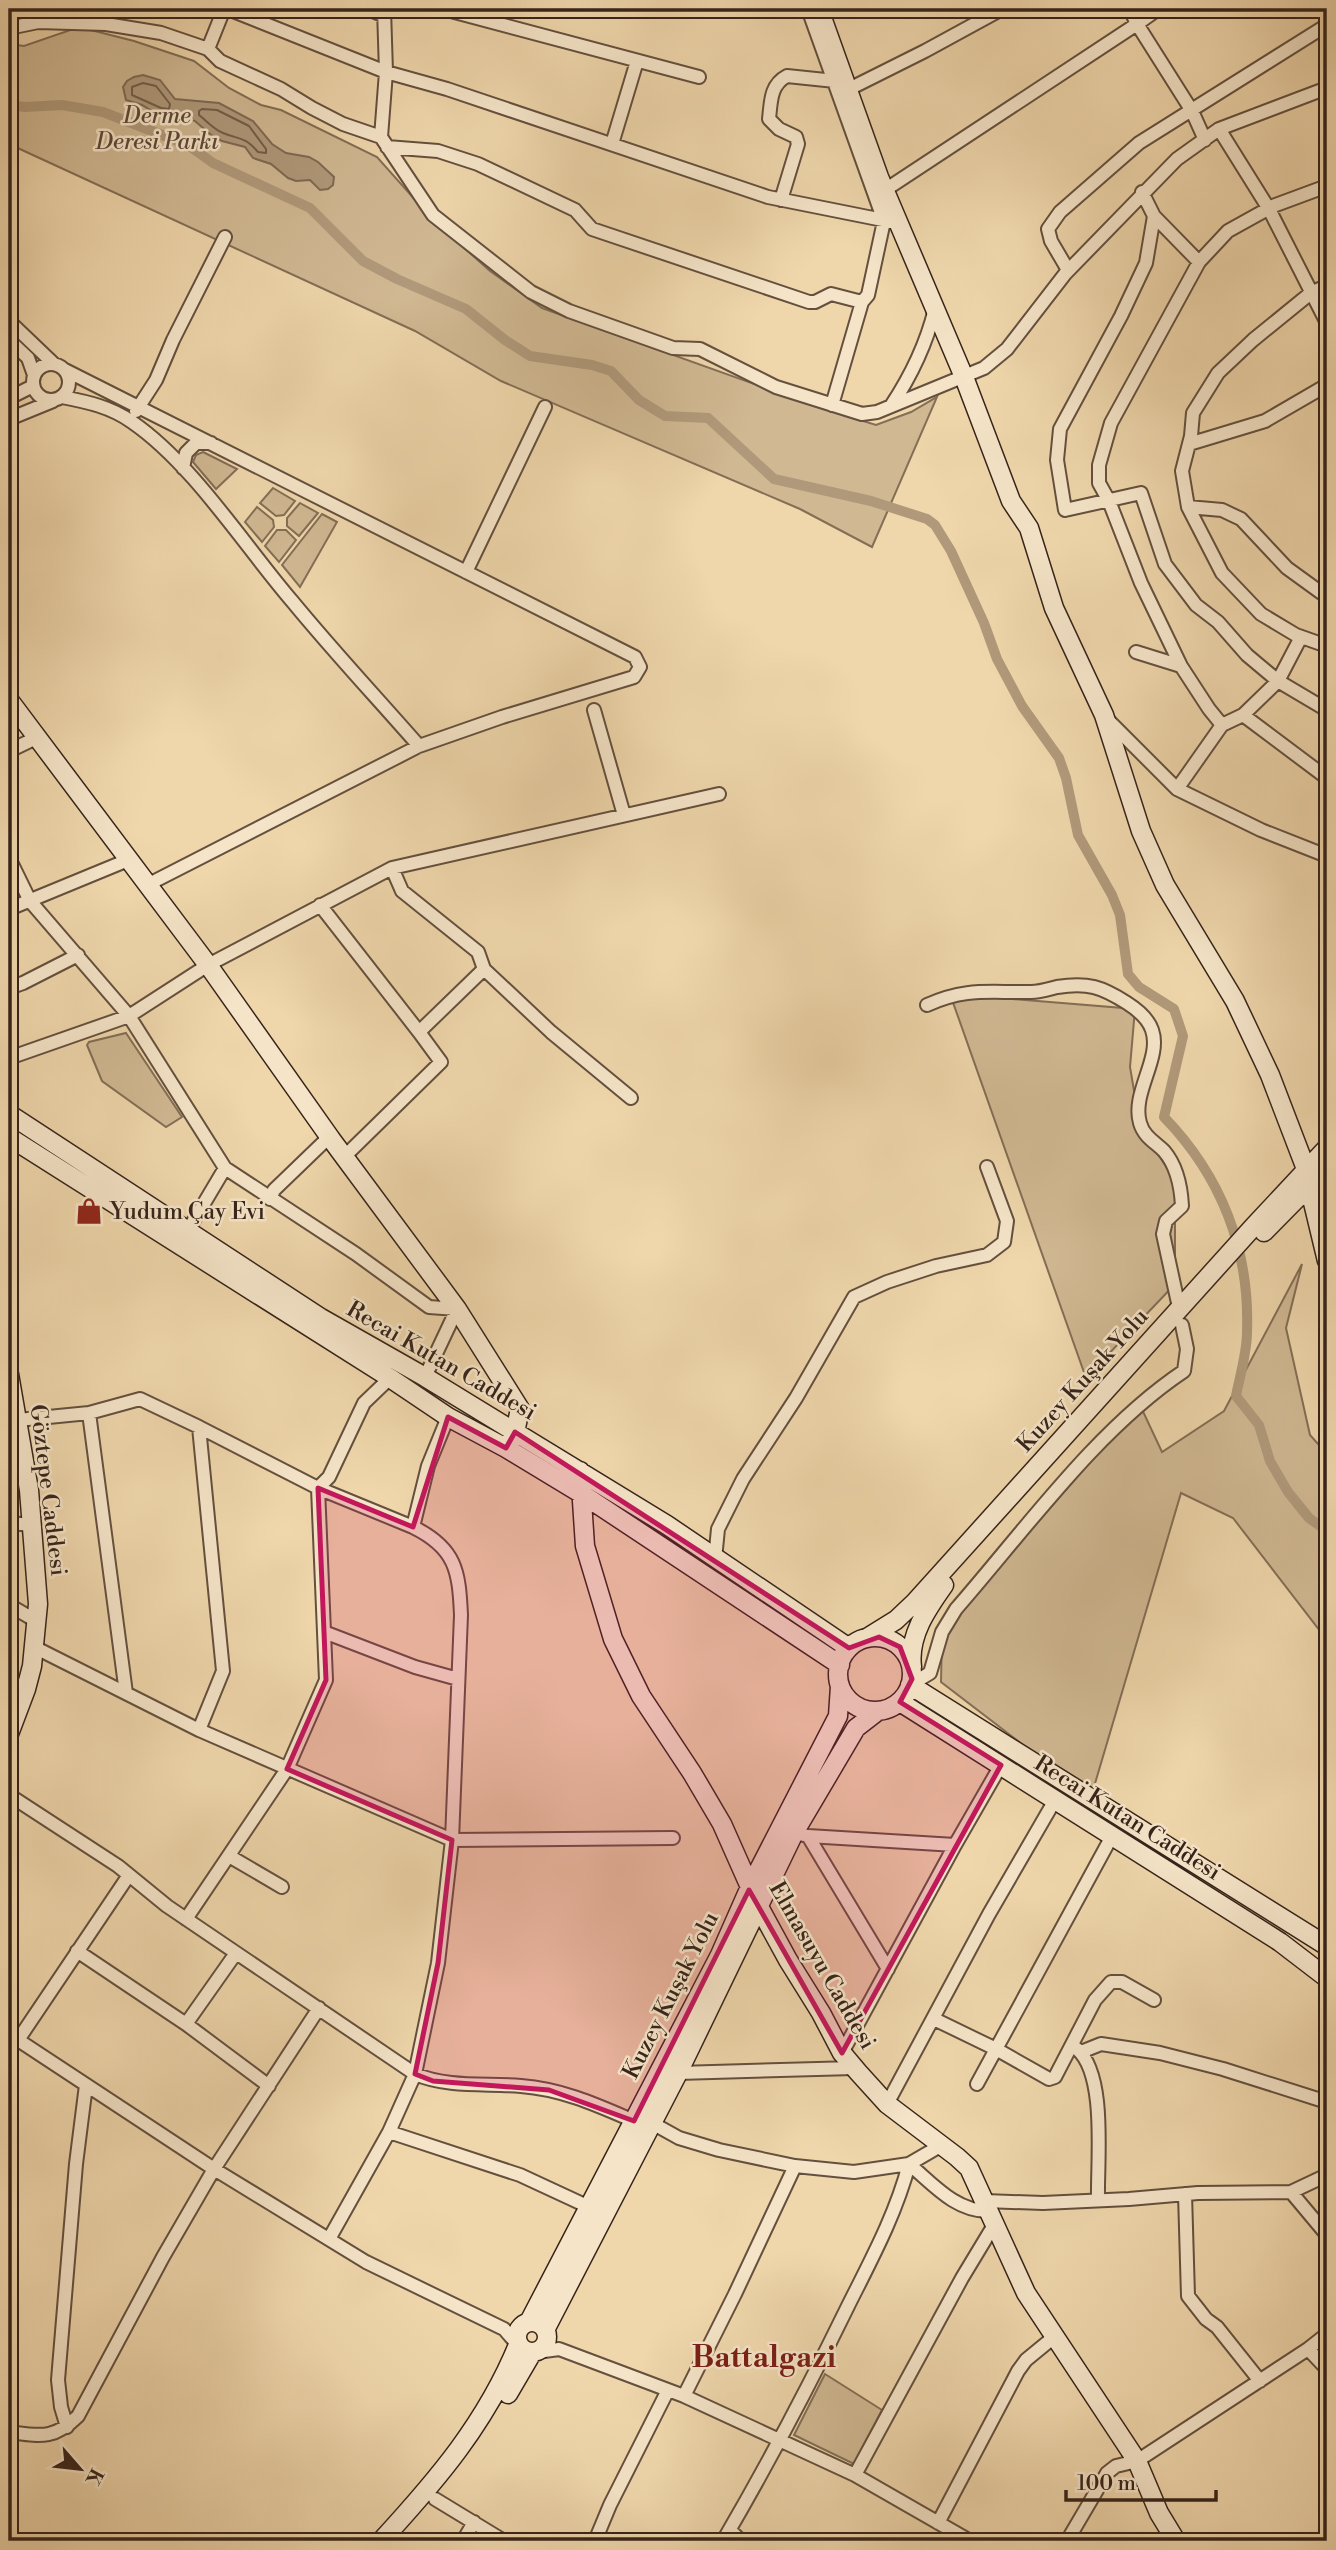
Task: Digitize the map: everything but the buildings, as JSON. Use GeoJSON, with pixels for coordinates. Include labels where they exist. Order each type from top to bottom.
{"type":"FeatureCollection","features":[{"type":"Feature","properties":{"kind":"main road"},"geometry":{"type":"LineString","coordinates":[[817,9],[842,85],[885,190],[891,222],[935,309],[1011,501],[1028,528],[1054,608],[1104,715],[1142,831],[1165,885],[1235,1001],[1270,1075],[1308,1177],[1327,1261]]}},
{"type":"Feature","properties":{"kind":"main road"},"geometry":{"type":"LineString","coordinates":[[9,700],[208,965],[344,1157],[457,1309],[520,1409],[516,1432],[506,1448]]}},
{"type":"Feature","properties":{"kind":"main road","name":"Recai Kutan Caddesi"},"geometry":{"type":"LineString","coordinates":[[9,1114],[187,1233],[321,1318],[425,1377],[667,1525],[849,1648]]}},
{"type":"Feature","properties":{"kind":"main road","name":"Recai Kutan Caddesi"},"geometry":{"type":"LineString","coordinates":[[9,1137],[448,1417],[582,1494],[840,1665]]}},
{"type":"Feature","properties":{"kind":"main road","name":"Kuzey Kuşak Yolu"},"geometry":{"type":"LineString","coordinates":[[911,1676],[914,1641],[925,1612],[952,1574],[1308,1177],[1327,1148]]}},
{"type":"Feature","properties":{"kind":"main road","name":"Kuzey Kuşak Yolu"},"geometry":{"type":"LineString","coordinates":[[1308,1177],[1327,1168]]}},
{"type":"Feature","properties":{"kind":"main road","name":"Kuzey Kuşak Yolu"},"geometry":{"type":"LineString","coordinates":[[867,1638],[896,1620],[915,1602],[1223,1269]]}},
{"type":"Feature","properties":{"kind":"main road","name":"Göztepe Caddesi"},"geometry":{"type":"LineString","coordinates":[[9,1378],[18,1420],[16,1446],[33,1525],[38,1622],[36,1648],[26,1689],[9,1734]]}},
{"type":"Feature","properties":{"kind":"main road","name":"Elmasuyu Caddesi"},"geometry":{"type":"LineString","coordinates":[[580,1471],[585,1546],[614,1639],[641,1696],[722,1824],[758,1905],[842,2053],[887,2104],[969,2168],[1026,2293],[1137,2461],[1159,2512],[1177,2541]]}},
{"type":"Feature","properties":{"kind":"main road"},"geometry":{"type":"LineString","coordinates":[[867,1638],[890,1640],[908,1656],[911,1676],[900,1702],[878,1711],[866,1710],[846,1697],[838,1674],[849,1648],[867,1638]]}},
{"type":"Feature","properties":{"kind":"main road","name":"Recai Kutan Caddesi"},"geometry":{"type":"LineString","coordinates":[[911,1676],[1327,1946]]}},
{"type":"Feature","properties":{"kind":"main road","name":"Kuzey Kuşak Yolu"},"geometry":{"type":"LineString","coordinates":[[537,2328],[643,2122],[750,1887],[838,1716],[840,1686]]}},
{"type":"Feature","properties":{"kind":"main road","name":"Recai Kutan Caddesi"},"geometry":{"type":"LineString","coordinates":[[900,1702],[1280,1942],[1327,1978]]}},
{"type":"Feature","properties":{"kind":"main road","name":"Kuzey Kuşak Yolu"},"geometry":{"type":"LineString","coordinates":[[537,2328],[589,2207],[678,2073],[734,1962],[758,1905],[801,1835],[856,1728],[878,1711]]}},
{"type":"Feature","properties":{"kind":"main road"},"geometry":{"type":"LineString","coordinates":[[381,2541],[426,2492],[481,2421],[525,2352],[545,2345],[537,2328],[521,2326],[516,2335],[525,2352]]}},
{"type":"Feature","properties":{"kind":"main road"},"geometry":{"type":"LineString","coordinates":[[397,2541],[435,2499],[489,2426],[525,2352]]}},
{"type":"Feature","properties":{"kind":"street"},"geometry":{"type":"LineString","coordinates":[[38,22],[42,9]]}},
{"type":"Feature","properties":{"kind":"street"},"geometry":{"type":"LineString","coordinates":[[208,49],[226,9],[386,72],[781,200],[891,222]]}},
{"type":"Feature","properties":{"kind":"street"},"geometry":{"type":"LineString","coordinates":[[368,9],[384,12],[384,142],[433,215],[531,292],[569,311],[673,348],[699,349],[776,387],[862,414],[877,412],[984,368],[1007,349],[1068,270],[1177,159],[1219,129],[1327,88]]}},
{"type":"Feature","properties":{"kind":"street"},"geometry":{"type":"LineString","coordinates":[[817,9],[806,9],[842,85],[891,222],[868,295],[862,302],[832,405]]}},
{"type":"Feature","properties":{"kind":"street"},"geometry":{"type":"LineString","coordinates":[[781,200],[798,144],[796,137],[779,129],[769,119],[772,91],[777,83],[787,76],[842,85],[925,51],[1002,9]]}},
{"type":"Feature","properties":{"kind":"street"},"geometry":{"type":"LineString","coordinates":[[1130,9],[1192,111],[1205,140]]}},
{"type":"Feature","properties":{"kind":"street"},"geometry":{"type":"LineString","coordinates":[[885,190],[1158,9]]}},
{"type":"Feature","properties":{"kind":"street"},"geometry":{"type":"LineString","coordinates":[[447,10],[699,77]]}},
{"type":"Feature","properties":{"kind":"street"},"geometry":{"type":"LineString","coordinates":[[9,28],[38,22],[106,24],[161,33],[208,49],[220,61],[384,142],[438,151],[478,164],[575,210],[592,229],[809,302],[831,294],[862,302]]}},
{"type":"Feature","properties":{"kind":"street"},"geometry":{"type":"LineString","coordinates":[[1068,270],[1051,241],[1048,229],[1052,221],[1139,144],[1327,25]]}},
{"type":"Feature","properties":{"kind":"street"},"geometry":{"type":"LineString","coordinates":[[612,144],[637,61]]}},
{"type":"Feature","properties":{"kind":"street"},"geometry":{"type":"LineString","coordinates":[[1219,129],[1269,209],[1327,323]]}},
{"type":"Feature","properties":{"kind":"street"},"geometry":{"type":"LineString","coordinates":[[1222,724],[1181,666],[1141,583],[1109,501],[1099,483],[1099,465],[1111,423],[1199,262],[1228,231],[1269,209],[1327,186]]}},
{"type":"Feature","properties":{"kind":"street"},"geometry":{"type":"LineString","coordinates":[[1142,192],[1154,216],[1199,262]]}},
{"type":"Feature","properties":{"kind":"street"},"geometry":{"type":"LineString","coordinates":[[1154,216],[1146,263],[1135,288],[1060,429],[1057,460],[1065,510],[1141,492],[1165,564],[1196,605],[1218,622],[1247,656],[1278,681],[1327,710]]}},
{"type":"Feature","properties":{"kind":"street"},"geometry":{"type":"LineString","coordinates":[[132,421],[138,406],[156,380],[225,237]]}},
{"type":"Feature","properties":{"kind":"street"},"geometry":{"type":"LineString","coordinates":[[1327,286],[1312,292],[1253,340],[1218,373],[1193,413],[1182,471],[1188,507],[1222,573],[1261,614],[1301,637],[1327,646]]}},
{"type":"Feature","properties":{"kind":"street"},"geometry":{"type":"LineString","coordinates":[[890,407],[914,368],[930,330],[935,309]]}},
{"type":"Feature","properties":{"kind":"street"},"geometry":{"type":"LineString","coordinates":[[9,321],[59,367],[70,381],[66,393],[58,399],[9,419]]}},
{"type":"Feature","properties":{"kind":"street"},"geometry":{"type":"LineString","coordinates":[[9,341],[28,358],[38,396],[102,405],[132,421],[158,443],[183,468],[292,602],[419,746]]}},
{"type":"Feature","properties":{"kind":"street"},"geometry":{"type":"LineString","coordinates":[[9,398],[33,381],[42,366],[59,367],[635,657],[640,667],[634,677],[502,717],[419,746],[148,885]]}},
{"type":"Feature","properties":{"kind":"street"},"geometry":{"type":"LineString","coordinates":[[1189,444],[1265,421],[1327,385]]}},
{"type":"Feature","properties":{"kind":"street"},"geometry":{"type":"LineString","coordinates":[[466,572],[545,407]]}},
{"type":"Feature","properties":{"kind":"street"},"geometry":{"type":"LineString","coordinates":[[183,468],[186,453],[196,443],[211,443]]}},
{"type":"Feature","properties":{"kind":"street"},"geometry":{"type":"LineString","coordinates":[[1188,507],[1222,510],[1241,519],[1287,568],[1324,592]]}},
{"type":"Feature","properties":{"kind":"street"},"geometry":{"type":"LineString","coordinates":[[1178,789],[1222,724],[1243,715],[1278,681],[1301,637]]}},
{"type":"Feature","properties":{"kind":"street"},"geometry":{"type":"LineString","coordinates":[[1136,652],[1181,666]]}},
{"type":"Feature","properties":{"kind":"street"},"geometry":{"type":"LineString","coordinates":[[594,710],[624,815]]}},
{"type":"Feature","properties":{"kind":"street"},"geometry":{"type":"LineString","coordinates":[[1104,715],[1178,789],[1261,830],[1327,856]]}},
{"type":"Feature","properties":{"kind":"street"},"geometry":{"type":"LineString","coordinates":[[1243,715],[1327,778]]}},
{"type":"Feature","properties":{"kind":"street"},"geometry":{"type":"LineString","coordinates":[[9,751],[38,737]]}},
{"type":"Feature","properties":{"kind":"street"},"geometry":{"type":"LineString","coordinates":[[9,1058],[129,1016],[208,965],[393,868],[719,794]]}},
{"type":"Feature","properties":{"kind":"street"},"geometry":{"type":"LineString","coordinates":[[9,858],[30,901],[129,1016],[225,1168],[356,1254],[429,1307],[457,1309],[425,1377]]}},
{"type":"Feature","properties":{"kind":"street"},"geometry":{"type":"LineString","coordinates":[[9,909],[128,860]]}},
{"type":"Feature","properties":{"kind":"street"},"geometry":{"type":"LineString","coordinates":[[393,868],[402,891],[478,952],[484,970],[551,1032],[631,1098]]}},
{"type":"Feature","properties":{"kind":"street"},"geometry":{"type":"LineString","coordinates":[[320,905],[441,1062],[344,1157]]}},
{"type":"Feature","properties":{"kind":"street"},"geometry":{"type":"LineString","coordinates":[[9,988],[78,955]]}},
{"type":"Feature","properties":{"kind":"street"},"geometry":{"type":"LineString","coordinates":[[419,1032],[484,970]]}},
{"type":"Feature","properties":{"kind":"street"},"geometry":{"type":"LineString","coordinates":[[927,1005],[961,993],[992,990],[1033,992],[1062,987],[1096,986],[1135,1009],[1146,1019],[1153,1033],[1152,1053],[1136,1107],[1140,1126],[1174,1167],[1181,1189],[1182,1206],[1166,1222],[1163,1234],[1178,1303]]}},
{"type":"Feature","properties":{"kind":"street"},"geometry":{"type":"LineString","coordinates":[[270,1199],[274,1190],[329,1136]]}},
{"type":"Feature","properties":{"kind":"street"},"geometry":{"type":"LineString","coordinates":[[715,1559],[718,1529],[743,1479],[796,1398],[854,1297],[887,1282],[936,1266],[987,1255],[1004,1242],[1007,1221],[987,1167]]}},
{"type":"Feature","properties":{"kind":"street"},"geometry":{"type":"LineString","coordinates":[[187,1233],[225,1168]]}},
{"type":"Feature","properties":{"kind":"street"},"geometry":{"type":"LineString","coordinates":[[911,1676],[930,1673],[942,1632],[956,1609],[1073,1474],[1125,1419],[1152,1394],[1184,1371],[1187,1349],[1182,1325]]}},
{"type":"Feature","properties":{"kind":"street"},"geometry":{"type":"LineString","coordinates":[[186,1919],[288,1769],[326,1680],[318,1488],[329,1477],[364,1403],[390,1378]]}},
{"type":"Feature","properties":{"kind":"street"},"geometry":{"type":"LineString","coordinates":[[18,1420],[89,1413],[140,1399],[318,1488],[433,1537],[453,1564],[460,1583],[461,1615],[452,1840],[438,1963],[415,2074],[389,2132],[328,2239]]}},
{"type":"Feature","properties":{"kind":"street"},"geometry":{"type":"LineString","coordinates":[[89,1413],[126,1693]]}},
{"type":"Feature","properties":{"kind":"street"},"geometry":{"type":"LineString","coordinates":[[414,1527],[428,1466],[448,1417]]}},
{"type":"Feature","properties":{"kind":"street"},"geometry":{"type":"LineString","coordinates":[[199,1427],[223,1671],[199,1730]]}},
{"type":"Feature","properties":{"kind":"street"},"geometry":{"type":"LineString","coordinates":[[9,1523],[33,1525]]}},
{"type":"Feature","properties":{"kind":"street"},"geometry":{"type":"LineString","coordinates":[[9,1605],[38,1622]]}},
{"type":"Feature","properties":{"kind":"street"},"geometry":{"type":"LineString","coordinates":[[324,1632],[415,1667],[458,1679]]}},
{"type":"Feature","properties":{"kind":"street"},"geometry":{"type":"LineString","coordinates":[[36,1648],[199,1730],[452,1840],[673,1838]]}},
{"type":"Feature","properties":{"kind":"street"},"geometry":{"type":"LineString","coordinates":[[9,1680],[26,1689]]}},
{"type":"Feature","properties":{"kind":"street"},"geometry":{"type":"LineString","coordinates":[[842,2053],[954,1845],[1001,1765]]}},
{"type":"Feature","properties":{"kind":"street"},"geometry":{"type":"LineString","coordinates":[[9,1795],[415,2074],[433,2081],[522,2086],[569,2094],[679,2138],[795,2166],[854,2172],[909,2164],[940,2146]]}},
{"type":"Feature","properties":{"kind":"street"},"geometry":{"type":"LineString","coordinates":[[887,2104],[989,1914],[1055,1800]]}},
{"type":"Feature","properties":{"kind":"street"},"geometry":{"type":"LineString","coordinates":[[801,1835],[954,1845]]}},
{"type":"Feature","properties":{"kind":"street"},"geometry":{"type":"LineString","coordinates":[[801,1835],[888,1969]]}},
{"type":"Feature","properties":{"kind":"street"},"geometry":{"type":"LineString","coordinates":[[977,2084],[1112,1836]]}},
{"type":"Feature","properties":{"kind":"street"},"geometry":{"type":"LineString","coordinates":[[229,1856],[282,1887]]}},
{"type":"Feature","properties":{"kind":"street"},"geometry":{"type":"LineString","coordinates":[[129,1875],[13,2037],[214,2169],[366,2262],[504,2329],[525,2352],[559,2349]]}},
{"type":"Feature","properties":{"kind":"street"},"geometry":{"type":"LineString","coordinates":[[77,1951],[186,2024],[269,2086]]}},
{"type":"Feature","properties":{"kind":"street"},"geometry":{"type":"LineString","coordinates":[[186,2024],[236,1953]]}},
{"type":"Feature","properties":{"kind":"street"},"geometry":{"type":"LineString","coordinates":[[934,2019],[1049,2078],[1055,2077],[1077,2049],[1095,2000],[1111,1982],[1122,1982],[1154,2000]]}},
{"type":"Feature","properties":{"kind":"street"},"geometry":{"type":"LineString","coordinates":[[9,2432],[41,2436],[57,2433],[78,2416],[163,2257],[214,2169],[319,2008]]}},
{"type":"Feature","properties":{"kind":"street"},"geometry":{"type":"LineString","coordinates":[[1077,2049],[1101,2044],[1160,2053],[1223,2069],[1327,2102]]}},
{"type":"Feature","properties":{"kind":"street"},"geometry":{"type":"LineString","coordinates":[[1077,2049],[1088,2062],[1097,2089],[1098,2200]]}},
{"type":"Feature","properties":{"kind":"street"},"geometry":{"type":"LineString","coordinates":[[678,2073],[854,2068]]}},
{"type":"Feature","properties":{"kind":"street"},"geometry":{"type":"LineString","coordinates":[[67,2427],[61,2407],[58,2380],[76,2164],[86,2085]]}},
{"type":"Feature","properties":{"kind":"street"},"geometry":{"type":"LineString","coordinates":[[389,2132],[520,2175],[589,2207]]}},
{"type":"Feature","properties":{"kind":"street"},"geometry":{"type":"LineString","coordinates":[[909,2164],[958,2204],[974,2211],[989,2213],[1043,2203],[1185,2194],[1291,2192],[1327,2175]]}},
{"type":"Feature","properties":{"kind":"street"},"geometry":{"type":"LineString","coordinates":[[741,2541],[726,2536],[780,2440],[879,2242],[903,2186],[909,2164]]}},
{"type":"Feature","properties":{"kind":"street"},"geometry":{"type":"LineString","coordinates":[[684,2396],[795,2166]]}},
{"type":"Feature","properties":{"kind":"street"},"geometry":{"type":"LineString","coordinates":[[1291,2192],[1327,2235]]}},
{"type":"Feature","properties":{"kind":"street"},"geometry":{"type":"LineString","coordinates":[[1185,2194],[1188,2296],[1259,2381]]}},
{"type":"Feature","properties":{"kind":"street"},"geometry":{"type":"LineString","coordinates":[[855,2475],[962,2278],[989,2213]]}},
{"type":"Feature","properties":{"kind":"street"},"geometry":{"type":"LineString","coordinates":[[504,2329],[537,2328],[559,2349],[684,2396],[855,2475],[970,2541]]}},
{"type":"Feature","properties":{"kind":"street"},"geometry":{"type":"LineString","coordinates":[[1067,2541],[1107,2473],[1116,2466],[1137,2461],[1327,2334]]}},
{"type":"Feature","properties":{"kind":"street"},"geometry":{"type":"LineString","coordinates":[[938,2523],[1018,2371],[1026,2360],[1054,2337]]}},
{"type":"Feature","properties":{"kind":"street"},"geometry":{"type":"LineString","coordinates":[[1308,2349],[1327,2368]]}},
{"type":"Feature","properties":{"kind":"street"},"geometry":{"type":"LineString","coordinates":[[595,2541],[610,2505],[668,2390]]}},
{"type":"Feature","properties":{"kind":"street"},"geometry":{"type":"LineString","coordinates":[[435,2499],[504,2541]]}},
{"type":"Feature","properties":{"kind":"street"},"geometry":{"type":"LineString","coordinates":[[463,2541],[474,2522]]}},
{"type":"Feature","properties":{"kind":"highlighted area"},"geometry":{"type":"Polygon","coordinates":[[[448,1417],[506,1448],[515,1432],[849,1648],[879,1637],[900,1647],[912,1679],[900,1702],[1001,1765],[842,2053],[749,1890],[634,2121],[549,2090],[433,2081],[415,2074],[438,1963],[452,1840],[287,1769],[326,1680],[318,1488],[413,1527],[448,1417]]]}},
{"type":"Feature","properties":{"kind":"green space","name":"Derme Deresi Parkı"},"geometry":{"type":"Polygon","coordinates":[[[79,27],[134,41],[194,61],[229,88],[261,105],[281,110],[377,157],[434,221],[490,271],[542,308],[876,425],[911,412],[937,397],[872,547],[800,509],[501,381],[415,331],[9,144],[9,44],[24,46],[79,27]]]}},
{"type":"Feature","properties":{"kind":"green space"},"geometry":{"type":"Polygon","coordinates":[[[203,452],[237,469],[216,489],[193,462],[196,455],[203,452]]]}},
{"type":"Feature","properties":{"kind":"green space"},"geometry":{"type":"Polygon","coordinates":[[[273,488],[295,501],[284,515],[276,516],[260,503],[273,488]]]}},
{"type":"Feature","properties":{"kind":"green space"},"geometry":{"type":"Polygon","coordinates":[[[300,503],[318,513],[299,536],[287,526],[287,518],[300,503]]]}},
{"type":"Feature","properties":{"kind":"green space"},"geometry":{"type":"Polygon","coordinates":[[[257,507],[273,520],[274,527],[262,542],[245,522],[257,507]]]}},
{"type":"Feature","properties":{"kind":"green space"},"geometry":{"type":"Polygon","coordinates":[[[322,514],[337,522],[300,587],[282,565],[322,514]]]}},
{"type":"Feature","properties":{"kind":"green space"},"geometry":{"type":"Polygon","coordinates":[[[277,530],[286,530],[296,540],[279,562],[265,546],[277,530]]]}},
{"type":"Feature","properties":{"kind":"green space"},"geometry":{"type":"Polygon","coordinates":[[[950,994],[1135,1009],[1130,1067],[1140,1126],[1181,1190],[1175,1213],[1175,1284],[1086,1378],[950,994]]]}},
{"type":"Feature","properties":{"kind":"green space"},"geometry":{"type":"Polygon","coordinates":[[[126,1033],[182,1117],[166,1127],[102,1081],[87,1045],[89,1042],[126,1033]]]}},
{"type":"Feature","properties":{"kind":"green space"},"geometry":{"type":"Polygon","coordinates":[[[1302,1264],[1286,1328],[1310,1435],[1327,1454],[1327,1640],[1233,1518],[1181,1493],[1091,1797],[941,1682],[942,1632],[1140,1405],[1162,1452],[1224,1411],[1302,1264]]]}},
{"type":"Feature","properties":{"kind":"green space"},"geometry":{"type":"Polygon","coordinates":[[[825,2374],[882,2410],[854,2464],[794,2435],[825,2374]]]}},
{"type":"Feature","properties":{"kind":"water"},"geometry":{"type":"Polygon","coordinates":[[[143,75],[160,80],[175,99],[219,103],[253,121],[272,144],[286,153],[309,157],[318,162],[334,177],[333,185],[320,190],[310,180],[296,181],[288,178],[271,164],[253,158],[245,147],[222,141],[195,121],[185,117],[172,119],[158,115],[142,105],[126,100],[123,87],[127,81],[143,75]]]}},
{"type":"Feature","properties":{"kind":"waterway"},"geometry":{"type":"LineString","coordinates":[[9,105],[62,105],[103,112],[188,145],[213,163],[310,208],[363,261],[466,309],[530,356],[592,365],[611,371],[639,400],[665,416],[708,418],[774,479],[871,501],[927,519],[935,525],[951,551],[984,623],[997,659],[1022,706],[1059,758],[1078,835],[1112,895],[1120,915],[1128,974],[1139,987],[1174,1009],[1183,1036],[1164,1117],[1184,1140],[1216,1189],[1237,1243],[1247,1301],[1247,1332],[1236,1396],[1259,1425],[1270,1461],[1288,1492],[1309,1518],[1327,1531]]}},
{"type":"Feature","properties":{"kind":"place","name":"Yudum Çay Evi"},"geometry":{"type":"Point","coordinates":[89,1211]}},
{"type":"Feature","properties":{"kind":"district","name":"Battalgazi"},"geometry":{"type":"Point","coordinates":[764,2357]}}]}
